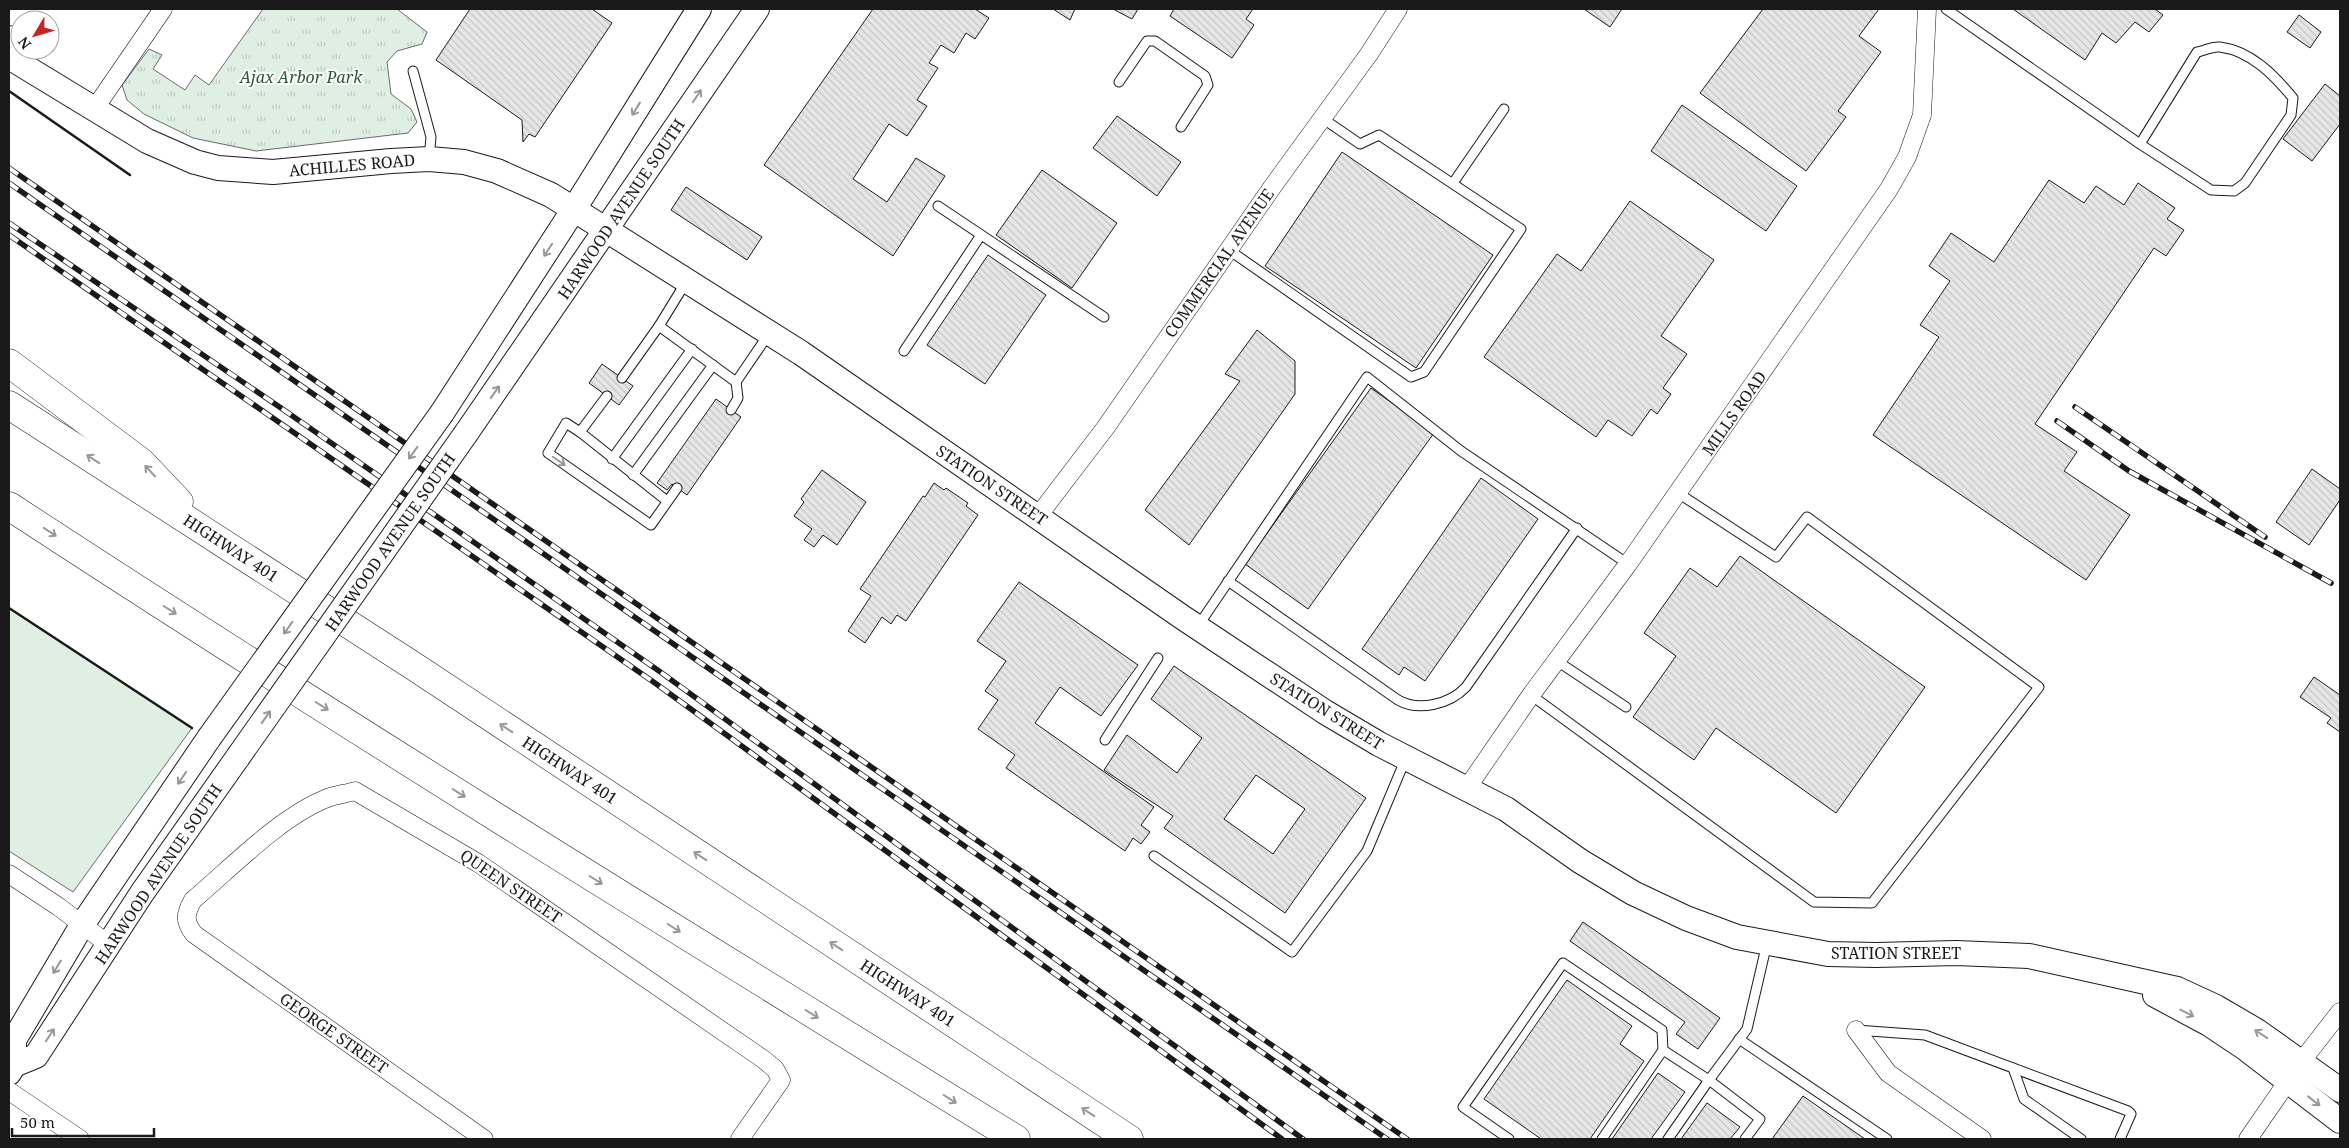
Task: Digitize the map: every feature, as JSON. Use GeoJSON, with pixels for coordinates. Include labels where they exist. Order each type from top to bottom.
{"type":"FeatureCollection","features":[{"type":"Feature","properties":{"kind":"highway"},"geometry":{"type":"LineString","coordinates":[[9,363],[141,462],[207,533]]}},
{"type":"Feature","properties":{"kind":"highway","name":"HIGHWAY 401"},"geometry":{"type":"LineString","coordinates":[[9,405],[1129,1139]]}},
{"type":"Feature","properties":{"kind":"highway"},"geometry":{"type":"LineString","coordinates":[[9,506],[624,898],[1016,1139]]}},
{"type":"Feature","properties":{"kind":"street"},"geometry":{"type":"LineString","coordinates":[[96,108],[163,9]]}},
{"type":"Feature","properties":{"kind":"street","name":"HARWOOD AVENUE SOUTH"},"geometry":{"type":"LineString","coordinates":[[11,1069],[14,1040],[82,925],[209,738],[442,413],[574,209],[699,9]]}},
{"type":"Feature","properties":{"kind":"street","name":"HARWOOD AVENUE SOUTH"},"geometry":{"type":"LineString","coordinates":[[11,1069],[36,1056],[142,893],[467,432],[757,9]]}},
{"type":"Feature","properties":{"kind":"street","name":"COMMERCIAL AVENUE"},"geometry":{"type":"LineString","coordinates":[[1038,516],[1106,427],[1398,9]]}},
{"type":"Feature","properties":{"kind":"street","name":"MILLS ROAD"},"geometry":{"type":"LineString","coordinates":[[1467,788],[1678,493],[1886,193],[1907,157],[1922,115],[1927,9]]}},
{"type":"Feature","properties":{"kind":"street","name":"ACHILLES ROAD"},"geometry":{"type":"LineString","coordinates":[[9,57],[52,85],[96,108],[147,141],[170,153],[218,168],[273,172],[429,159],[464,162],[497,171],[551,195],[607,229]]}},
{"type":"Feature","properties":{"kind":"street","name":"ACHILLES ROAD"},"geometry":{"type":"LineString","coordinates":[[39,60],[96,108]]}},
{"type":"Feature","properties":{"kind":"street","name":"STATION STREET"},"geometry":{"type":"LineString","coordinates":[[607,229],[686,282],[770,333],[1197,627],[1325,712],[1406,758],[1506,809],[1580,861],[1632,893],[1686,918],[1737,937],[1828,954],[1956,953],[2029,956],[2177,989],[2216,1007],[2257,1032],[2340,1121]]}},
{"type":"Feature","properties":{"kind":"street","name":"QUEEN STREET"},"geometry":{"type":"LineString","coordinates":[[186,924],[186,912],[193,900],[278,828],[303,810],[326,798],[355,791],[478,863],[764,1059],[775,1069],[781,1080],[740,1139]]}},
{"type":"Feature","properties":{"kind":"street"},"geometry":{"type":"LineString","coordinates":[[9,874],[59,907],[109,945]]}},
{"type":"Feature","properties":{"kind":"street","name":"GEORGE STREET"},"geometry":{"type":"LineString","coordinates":[[186,924],[194,934],[484,1139]]}},
{"type":"Feature","properties":{"kind":"street"},"geometry":{"type":"LineString","coordinates":[[2248,1139],[2294,1071],[2340,1012]]}},
{"type":"Feature","properties":{"kind":"street"},"geometry":{"type":"LineString","coordinates":[[1856,1030],[1888,1073],[1976,1138]]}},
{"type":"Feature","properties":{"kind":"street"},"geometry":{"type":"LineString","coordinates":[[2294,1071],[2340,1090]]}},
{"type":"Feature","properties":{"kind":"street"},"geometry":{"type":"LineString","coordinates":[[9,1091],[80,1139]]}},
{"type":"Feature","properties":{"kind":"lane"},"geometry":{"type":"LineString","coordinates":[[1946,9],[2140,144],[2211,190],[2234,191],[2245,183],[2290,114],[2293,98],[2251,56],[2218,46],[2197,52],[2140,144]]}},
{"type":"Feature","properties":{"kind":"lane"},"geometry":{"type":"LineString","coordinates":[[1119,82],[1146,41],[1155,41],[1204,76],[1208,85],[1181,127]]}},
{"type":"Feature","properties":{"kind":"lane"},"geometry":{"type":"LineString","coordinates":[[413,72],[431,137],[429,159]]}},
{"type":"Feature","properties":{"kind":"lane"},"geometry":{"type":"LineString","coordinates":[[1453,183],[1504,109]]}},
{"type":"Feature","properties":{"kind":"lane"},"geometry":{"type":"LineString","coordinates":[[1228,250],[1411,377],[1424,372],[1521,229],[1380,134],[1360,144],[1322,118]]}},
{"type":"Feature","properties":{"kind":"lane"},"geometry":{"type":"LineString","coordinates":[[938,206],[1104,317]]}},
{"type":"Feature","properties":{"kind":"lane"},"geometry":{"type":"LineString","coordinates":[[904,351],[981,235]]}},
{"type":"Feature","properties":{"kind":"lane"},"geometry":{"type":"LineString","coordinates":[[622,378],[659,326],[686,282]]}},
{"type":"Feature","properties":{"kind":"lane"},"geometry":{"type":"LineString","coordinates":[[659,326],[736,382]]}},
{"type":"Feature","properties":{"kind":"lane"},"geometry":{"type":"LineString","coordinates":[[731,410],[738,398],[736,382],[770,333]]}},
{"type":"Feature","properties":{"kind":"lane"},"geometry":{"type":"LineString","coordinates":[[612,459],[692,350]]}},
{"type":"Feature","properties":{"kind":"lane"},"geometry":{"type":"LineString","coordinates":[[633,475],[713,365]]}},
{"type":"Feature","properties":{"kind":"lane"},"geometry":{"type":"LineString","coordinates":[[1197,627],[1367,377],[1461,452],[1628,564]]}},
{"type":"Feature","properties":{"kind":"lane"},"geometry":{"type":"LineString","coordinates":[[580,432],[607,396]]}},
{"type":"Feature","properties":{"kind":"lane"},"geometry":{"type":"LineString","coordinates":[[667,501],[580,432],[566,424],[548,453],[651,525],[677,488]]}},
{"type":"Feature","properties":{"kind":"lane"},"geometry":{"type":"LineString","coordinates":[[1531,696],[1814,902],[1872,903],[2039,687],[1807,517],[1776,557],[1678,493]]}},
{"type":"Feature","properties":{"kind":"lane"},"geometry":{"type":"LineString","coordinates":[[1228,581],[1401,702],[1417,705],[1439,703],[1455,697],[1466,687],[1577,528]]}},
{"type":"Feature","properties":{"kind":"lane"},"geometry":{"type":"LineString","coordinates":[[1105,740],[1158,658]]}},
{"type":"Feature","properties":{"kind":"lane"},"geometry":{"type":"LineString","coordinates":[[1557,661],[1626,707]]}},
{"type":"Feature","properties":{"kind":"lane"},"geometry":{"type":"LineString","coordinates":[[1154,856],[1292,952],[1367,851],[1406,758]]}},
{"type":"Feature","properties":{"kind":"lane"},"geometry":{"type":"LineString","coordinates":[[1668,1139],[1746,1029],[1767,943]]}},
{"type":"Feature","properties":{"kind":"lane"},"geometry":{"type":"LineString","coordinates":[[1509,1139],[1464,1107],[1562,963],[1662,1030],[1663,1050],[1602,1139]]}},
{"type":"Feature","properties":{"kind":"lane"},"geometry":{"type":"LineString","coordinates":[[1856,1030],[1925,1035],[2128,1111],[2131,1114],[2120,1139]]}},
{"type":"Feature","properties":{"kind":"lane"},"geometry":{"type":"LineString","coordinates":[[1740,1039],[1887,1139]]}},
{"type":"Feature","properties":{"kind":"lane"},"geometry":{"type":"LineString","coordinates":[[1663,1050],[1709,1080],[1760,1119],[1745,1139]]}},
{"type":"Feature","properties":{"kind":"lane"},"geometry":{"type":"LineString","coordinates":[[2012,1068],[2024,1099],[2080,1139]]}},
{"type":"Feature","properties":{"kind":"green space","name":"Ajax Arbor Park"},"geometry":{"type":"Polygon","coordinates":[[[263,9],[397,9],[427,32],[422,44],[397,51],[387,62],[391,94],[411,109],[417,122],[408,133],[256,151],[193,138],[144,114],[127,100],[122,85],[149,49],[162,55],[153,69],[185,90],[195,75],[209,85],[263,9]]]}},
{"type":"Feature","properties":{"kind":"green space"},"geometry":{"type":"Polygon","coordinates":[[[9,608],[192,728],[73,892],[9,851],[9,608]]]}},
{"type":"Feature","properties":{"kind":"building"},"geometry":{"type":"Polygon","coordinates":[[[470,9],[592,9],[612,23],[535,137],[529,134],[523,142],[522,120],[436,60],[470,9]]]}},
{"type":"Feature","properties":{"kind":"building"},"geometry":{"type":"Polygon","coordinates":[[[873,9],[975,9],[989,18],[975,39],[966,33],[954,53],[941,45],[929,63],[938,68],[917,100],[927,106],[907,136],[889,124],[853,179],[887,202],[916,158],[945,176],[893,256],[764,165],[873,9]]]}},
{"type":"Feature","properties":{"kind":"building"},"geometry":{"type":"Polygon","coordinates":[[[1053,9],[1075,9],[1070,20],[1053,9]]]}},
{"type":"Feature","properties":{"kind":"building"},"geometry":{"type":"Polygon","coordinates":[[[1113,9],[1138,9],[1132,19],[1113,9]]]}},
{"type":"Feature","properties":{"kind":"building"},"geometry":{"type":"Polygon","coordinates":[[[1174,9],[1253,9],[1246,19],[1254,25],[1232,58],[1170,16],[1174,9]]]}},
{"type":"Feature","properties":{"kind":"building"},"geometry":{"type":"Polygon","coordinates":[[[1584,9],[1622,9],[1610,27],[1584,9]]]}},
{"type":"Feature","properties":{"kind":"building"},"geometry":{"type":"Polygon","coordinates":[[[1763,9],[1879,9],[1859,36],[1881,52],[1838,111],[1846,117],[1806,171],[1700,93],[1763,9]]]}},
{"type":"Feature","properties":{"kind":"building"},"geometry":{"type":"Polygon","coordinates":[[[2013,9],[2155,9],[2163,15],[2149,32],[2135,22],[2116,43],[2102,33],[2085,60],[2013,9]]]}},
{"type":"Feature","properties":{"kind":"building"},"geometry":{"type":"Polygon","coordinates":[[[2299,15],[2321,32],[2310,48],[2287,32],[2299,15]]]}},
{"type":"Feature","properties":{"kind":"building"},"geometry":{"type":"Polygon","coordinates":[[[2325,84],[2340,96],[2340,124],[2312,161],[2283,139],[2325,84]]]}},
{"type":"Feature","properties":{"kind":"building"},"geometry":{"type":"Polygon","coordinates":[[[1682,105],[1797,186],[1766,231],[1651,151],[1682,105]]]}},
{"type":"Feature","properties":{"kind":"building"},"geometry":{"type":"Polygon","coordinates":[[[1117,116],[1181,162],[1157,196],[1093,148],[1117,116]]]}},
{"type":"Feature","properties":{"kind":"building"},"geometry":{"type":"Polygon","coordinates":[[[1342,152],[1493,255],[1416,368],[1265,266],[1342,152]]]}},
{"type":"Feature","properties":{"kind":"building"},"geometry":{"type":"Polygon","coordinates":[[[1042,170],[1117,223],[1072,288],[996,235],[1042,170]]]}},
{"type":"Feature","properties":{"kind":"building"},"geometry":{"type":"Polygon","coordinates":[[[2049,180],[2084,203],[2096,186],[2124,205],[2138,183],[2175,208],[2167,219],[2184,230],[2166,256],[2154,248],[2035,424],[2077,452],[2064,471],[2130,515],[2086,580],[1873,435],[1939,337],[1920,325],[1950,281],[1929,266],[1951,233],[1994,262],[2049,180]]]}},
{"type":"Feature","properties":{"kind":"building"},"geometry":{"type":"Polygon","coordinates":[[[686,187],[762,237],[747,260],[671,210],[686,187]]]}},
{"type":"Feature","properties":{"kind":"building"},"geometry":{"type":"Polygon","coordinates":[[[1630,201],[1714,260],[1661,336],[1687,354],[1663,388],[1671,394],[1657,414],[1651,409],[1632,436],[1608,420],[1596,437],[1484,357],[1557,254],[1581,271],[1630,201]]]}},
{"type":"Feature","properties":{"kind":"building"},"geometry":{"type":"Polygon","coordinates":[[[988,255],[1046,295],[985,384],[927,345],[988,255]]]}},
{"type":"Feature","properties":{"kind":"building"},"geometry":{"type":"Polygon","coordinates":[[[1257,330],[1295,361],[1295,394],[1189,545],[1145,510],[1240,381],[1225,374],[1257,330]]]}},
{"type":"Feature","properties":{"kind":"building"},"geometry":{"type":"Polygon","coordinates":[[[602,364],[633,386],[619,405],[589,383],[602,364]]]}},
{"type":"Feature","properties":{"kind":"building"},"geometry":{"type":"Polygon","coordinates":[[[1371,388],[1434,433],[1308,609],[1245,564],[1371,388]]]}},
{"type":"Feature","properties":{"kind":"building"},"geometry":{"type":"Polygon","coordinates":[[[716,399],[741,417],[687,495],[672,484],[667,490],[657,483],[716,399]]]}},
{"type":"Feature","properties":{"kind":"building"},"geometry":{"type":"Polygon","coordinates":[[[2312,469],[2340,489],[2340,500],[2309,545],[2276,522],[2312,469]]]}},
{"type":"Feature","properties":{"kind":"building"},"geometry":{"type":"Polygon","coordinates":[[[822,470],[866,502],[837,545],[823,535],[814,547],[804,540],[812,529],[794,516],[804,502],[801,499],[822,470]]]}},
{"type":"Feature","properties":{"kind":"building"},"geometry":{"type":"Polygon","coordinates":[[[1481,478],[1538,519],[1425,681],[1404,667],[1399,675],[1362,649],[1481,478]]]}},
{"type":"Feature","properties":{"kind":"building"},"geometry":{"type":"Polygon","coordinates":[[[934,483],[944,490],[946,488],[968,503],[966,506],[978,515],[906,621],[897,615],[891,624],[882,617],[865,643],[848,631],[871,596],[860,589],[923,496],[925,497],[934,483]]]}},
{"type":"Feature","properties":{"kind":"building"},"geometry":{"type":"Polygon","coordinates":[[[1740,556],[1925,687],[1836,813],[1716,728],[1694,760],[1633,717],[1676,656],[1644,633],[1690,568],[1717,587],[1740,556]]]}},
{"type":"Feature","properties":{"kind":"building"},"geometry":{"type":"Polygon","coordinates":[[[1019,582],[1138,665],[1101,716],[1060,687],[1035,723],[1154,807],[1141,825],[1150,832],[1141,844],[1133,838],[1125,851],[1006,768],[1015,755],[978,729],[998,700],[985,691],[1006,661],[977,641],[1019,582]]]}},
{"type":"Feature","properties":{"kind":"building"},"geometry":{"type":"Polygon","coordinates":[[[1174,666],[1366,798],[1285,913],[1164,828],[1173,816],[1104,770],[1127,735],[1177,773],[1202,738],[1151,699],[1174,666]],[[1256,775],[1224,819],[1273,854],[1305,809],[1256,775]]]}},
{"type":"Feature","properties":{"kind":"building"},"geometry":{"type":"Polygon","coordinates":[[[2314,677],[2340,695],[2340,732],[2327,723],[2331,718],[2300,697],[2314,677]]]}},
{"type":"Feature","properties":{"kind":"building"},"geometry":{"type":"Polygon","coordinates":[[[1583,922],[1720,1018],[1698,1049],[1676,1034],[1685,1022],[1570,941],[1583,922]]]}},
{"type":"Feature","properties":{"kind":"building"},"geometry":{"type":"Polygon","coordinates":[[[1567,980],[1632,1026],[1620,1044],[1644,1061],[1590,1139],[1541,1139],[1484,1099],[1567,980]]]}},
{"type":"Feature","properties":{"kind":"building"},"geometry":{"type":"Polygon","coordinates":[[[1658,1073],[1685,1092],[1651,1139],[1612,1139],[1658,1073]]]}},
{"type":"Feature","properties":{"kind":"building"},"geometry":{"type":"Polygon","coordinates":[[[1803,1096],[1865,1139],[1772,1139],[1803,1096]]]}},
{"type":"Feature","properties":{"kind":"building"},"geometry":{"type":"Polygon","coordinates":[[[1707,1103],[1740,1127],[1730,1139],[1681,1139],[1707,1103]]]}},
{"type":"Feature","properties":{"kind":"railway"},"geometry":{"type":"LineString","coordinates":[[9,168],[1407,1139]]}},
{"type":"Feature","properties":{"kind":"railway"},"geometry":{"type":"LineString","coordinates":[[9,183],[1387,1139]]}},
{"type":"Feature","properties":{"kind":"railway"},"geometry":{"type":"LineString","coordinates":[[9,223],[281,408],[659,671],[1303,1139]]}},
{"type":"Feature","properties":{"kind":"railway"},"geometry":{"type":"LineString","coordinates":[[9,235],[655,683],[1282,1139]]}},
{"type":"Feature","properties":{"kind":"railway"},"geometry":{"type":"LineString","coordinates":[[2075,407],[2265,537]]}},
{"type":"Feature","properties":{"kind":"railway"},"geometry":{"type":"LineString","coordinates":[[2057,421],[2129,471],[2331,583]]}},
{"type":"Feature","properties":{"kind":"wall"},"geometry":{"type":"LineString","coordinates":[[9,91],[130,175]]}},
{"type":"Feature","properties":{"kind":"wall"},"geometry":{"type":"LineString","coordinates":[[9,608],[192,728]]}}]}
